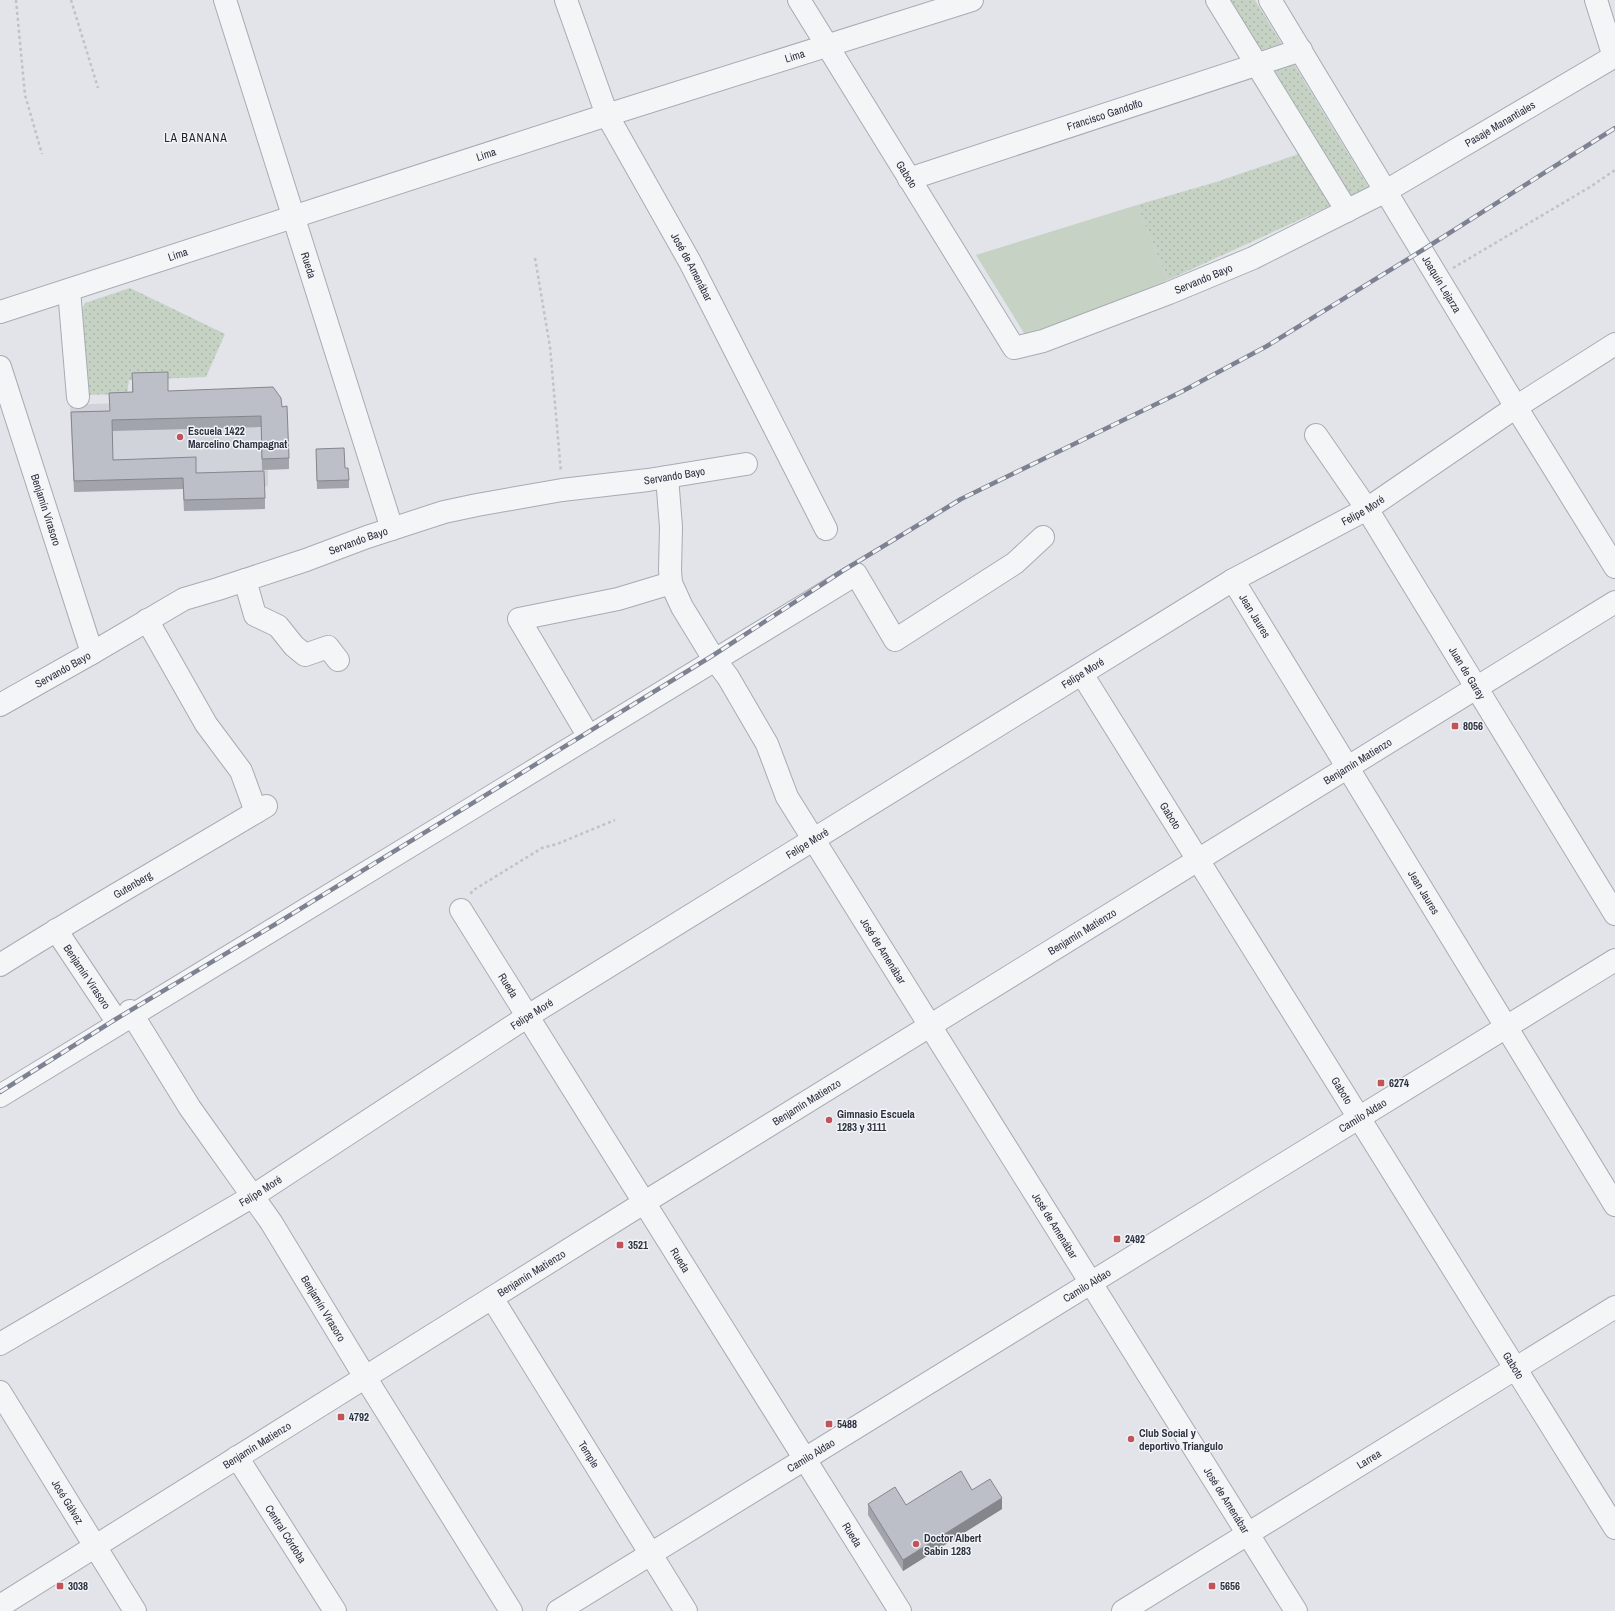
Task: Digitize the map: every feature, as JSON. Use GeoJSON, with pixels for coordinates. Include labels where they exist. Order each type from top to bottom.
{"type":"FeatureCollection","features":[{"type":"Feature","properties":{"kind":"street","name":"Rueda"},"geometry":{"type":"LineString","coordinates":[[225,0],[392,529]]}},
{"type":"Feature","properties":{"kind":"street","name":"José de Amenábar"},"geometry":{"type":"LineString","coordinates":[[566,0],[607,115],[690,262],[826,529]]}},
{"type":"Feature","properties":{"kind":"street","name":"Gaboto"},"geometry":{"type":"LineString","coordinates":[[799,0],[1014,348]]}},
{"type":"Feature","properties":{"kind":"street","name":"Lima"},"geometry":{"type":"LineString","coordinates":[[0,312],[294,218],[607,115],[972,0]]}},
{"type":"Feature","properties":{"kind":"street"},"geometry":{"type":"LineString","coordinates":[[1217,0],[1347,211]]}},
{"type":"Feature","properties":{"kind":"street","name":"Joaquín Lejarza"},"geometry":{"type":"LineString","coordinates":[[1270,0],[1437,278],[1615,567]]}},
{"type":"Feature","properties":{"kind":"street"},"geometry":{"type":"LineString","coordinates":[[1596,0],[1614,57]]}},
{"type":"Feature","properties":{"kind":"street","name":"Francisco Gandolfo"},"geometry":{"type":"LineString","coordinates":[[909,179],[1301,50]]}},
{"type":"Feature","properties":{"kind":"street","name":"Pasaje Manantiales"},"geometry":{"type":"LineString","coordinates":[[1386,191],[1614,57]]}},
{"type":"Feature","properties":{"kind":"street","name":"Servando Bayo"},"geometry":{"type":"LineString","coordinates":[[1014,348],[1044,340],[1169,293],[1253,258],[1386,191]]}},
{"type":"Feature","properties":{"kind":"street"},"geometry":{"type":"LineString","coordinates":[[69,290],[78,397]]}},
{"type":"Feature","properties":{"kind":"street","name":"Felipe Moré"},"geometry":{"type":"LineString","coordinates":[[0,1344],[253,1196],[528,1016],[1233,580],[1367,509],[1516,407],[1615,344]]}},
{"type":"Feature","properties":{"kind":"street","name":"Benjamín Virasoro"},"geometry":{"type":"LineString","coordinates":[[0,367],[92,653]]}},
{"type":"Feature","properties":{"kind":"street","name":"Juan de Garay"},"geometry":{"type":"LineString","coordinates":[[1316,435],[1367,509],[1615,914]]}},
{"type":"Feature","properties":{"kind":"street","name":"Servando Bayo"},"geometry":{"type":"LineString","coordinates":[[0,705],[184,599],[245,580],[444,512],[562,490],[667,477],[746,464]]}},
{"type":"Feature","properties":{"kind":"street"},"geometry":{"type":"LineString","coordinates":[[589,737],[519,619],[618,598],[671,583],[671,527],[667,477]]}},
{"type":"Feature","properties":{"kind":"street"},"geometry":{"type":"LineString","coordinates":[[0,1096],[127,1016],[323,900],[856,574],[896,640],[1015,563],[1043,537]]}},
{"type":"Feature","properties":{"kind":"street"},"geometry":{"type":"LineString","coordinates":[[245,580],[255,615],[278,626],[294,646],[305,655],[328,648],[338,660]]}},
{"type":"Feature","properties":{"kind":"street","name":"Jean Jaures"},"geometry":{"type":"LineString","coordinates":[[1233,580],[1615,1205]]}},
{"type":"Feature","properties":{"kind":"street","name":"José de Amenábar"},"geometry":{"type":"LineString","coordinates":[[671,583],[682,607],[728,677],[768,744],[787,797],[815,839],[1296,1611]]}},
{"type":"Feature","properties":{"kind":"street","name":"Benjamín Matienzo"},"geometry":{"type":"LineString","coordinates":[[0,1606],[645,1202],[1615,602]]}},
{"type":"Feature","properties":{"kind":"street","name":"Gutenberg"},"geometry":{"type":"LineString","coordinates":[[0,965],[56,930],[261,809],[241,771],[206,724],[147,620]]}},
{"type":"Feature","properties":{"kind":"street","name":"Gaboto"},"geometry":{"type":"LineString","coordinates":[[1082,674],[1615,1528]]}},
{"type":"Feature","properties":{"kind":"street","name":"Rueda"},"geometry":{"type":"LineString","coordinates":[[461,910],[900,1611]]}},
{"type":"Feature","properties":{"kind":"street","name":"Benjamín Virasoro"},"geometry":{"type":"LineString","coordinates":[[56,930],[127,1016],[190,1108],[272,1222],[365,1377],[511,1611]]}},
{"type":"Feature","properties":{"kind":"street","name":"Camilo Aldao"},"geometry":{"type":"LineString","coordinates":[[558,1611],[1615,960]]}},
{"type":"Feature","properties":{"kind":"street","name":"Temple"},"geometry":{"type":"LineString","coordinates":[[492,1298],[686,1611]]}},
{"type":"Feature","properties":{"kind":"street","name":"Larrea"},"geometry":{"type":"LineString","coordinates":[[1123,1611],[1615,1307]]}},
{"type":"Feature","properties":{"kind":"street","name":"José Gálvez"},"geometry":{"type":"LineString","coordinates":[[0,1392],[135,1611]]}},
{"type":"Feature","properties":{"kind":"street","name":"Central Córdoba"},"geometry":{"type":"LineString","coordinates":[[237,1457],[335,1611]]}},
{"type":"Feature","properties":{"kind":"path"},"geometry":{"type":"LineString","coordinates":[[16,0],[25,95],[42,154]]}},
{"type":"Feature","properties":{"kind":"path"},"geometry":{"type":"LineString","coordinates":[[71,0],[98,88]]}},
{"type":"Feature","properties":{"kind":"path"},"geometry":{"type":"LineString","coordinates":[[1437,278],[1590,187],[1615,170]]}},
{"type":"Feature","properties":{"kind":"path"},"geometry":{"type":"LineString","coordinates":[[535,258],[550,347],[562,490]]}},
{"type":"Feature","properties":{"kind":"path"},"geometry":{"type":"LineString","coordinates":[[461,910],[472,891],[542,848],[557,844],[615,820]]}},
{"type":"Feature","properties":{"kind":"shaded area","name":"Escuela 1422 Marcelino Champagnat"},"geometry":{"type":"Polygon","coordinates":[[[168,401],[287,418],[289,469],[268,470],[268,486],[264,487],[265,509],[184,511],[183,489],[74,492],[70,405],[168,401]]]}},
{"type":"Feature","properties":{"kind":"green space"},"geometry":{"type":"Polygon","coordinates":[[[1227,0],[1255,0],[1369,188],[1168,280],[1137,205],[1216,182],[1319,147],[1227,0]]]}},
{"type":"Feature","properties":{"kind":"green space"},"geometry":{"type":"Polygon","coordinates":[[[1137,205],[1168,280],[1027,338],[976,255],[1137,205]]]}},
{"type":"Feature","properties":{"kind":"green space"},"geometry":{"type":"Polygon","coordinates":[[[130,288],[225,334],[206,377],[129,380],[127,394],[83,395],[79,314],[85,303],[130,288]]]}},
{"type":"Feature","properties":{"kind":"building"},"geometry":{"type":"Polygon","coordinates":[[[168,372],[168,391],[273,387],[281,398],[282,407],[287,406],[289,458],[262,459],[261,416],[112,420],[113,460],[196,457],[196,473],[264,471],[265,498],[184,500],[183,478],[74,481],[71,412],[110,411],[109,393],[133,392],[132,373],[168,372]]]}},
{"type":"Feature","properties":{"kind":"building"},"geometry":{"type":"Polygon","coordinates":[[[344,448],[345,468],[348,468],[349,480],[317,481],[316,449],[344,448]]]}},
{"type":"Feature","properties":{"kind":"building","name":"Doctor Albert Sabin 1283"},"geometry":{"type":"Polygon","coordinates":[[[961,1471],[972,1490],[990,1479],[1002,1498],[903,1560],[868,1504],[895,1487],[906,1505],[961,1471]]]}},
{"type":"Feature","properties":{"kind":"railway"},"geometry":{"type":"LineString","coordinates":[[0,1092],[116,1019],[274,925],[712,656],[844,570],[961,499],[1181,392],[1267,346],[1421,251],[1615,128]]}},
{"type":"Feature","properties":{"kind":"place","name":"Escuela 1422 Marcelino Champagnat"},"geometry":{"type":"Point","coordinates":[180,437]}},
{"type":"Feature","properties":{"kind":"place","name":"8056"},"geometry":{"type":"Point","coordinates":[1455,726]}},
{"type":"Feature","properties":{"kind":"place","name":"6274"},"geometry":{"type":"Point","coordinates":[1381,1083]}},
{"type":"Feature","properties":{"kind":"place","name":"Gimnasio Escuela 1283 y 3111"},"geometry":{"type":"Point","coordinates":[829,1120]}},
{"type":"Feature","properties":{"kind":"place","name":"2492"},"geometry":{"type":"Point","coordinates":[1117,1239]}},
{"type":"Feature","properties":{"kind":"place","name":"3521"},"geometry":{"type":"Point","coordinates":[620,1245]}},
{"type":"Feature","properties":{"kind":"place","name":"4792"},"geometry":{"type":"Point","coordinates":[341,1417]}},
{"type":"Feature","properties":{"kind":"place","name":"5488"},"geometry":{"type":"Point","coordinates":[829,1424]}},
{"type":"Feature","properties":{"kind":"place","name":"Club Social y deportivo Triangulo"},"geometry":{"type":"Point","coordinates":[1131,1439]}},
{"type":"Feature","properties":{"kind":"place","name":"Doctor Albert Sabin 1283"},"geometry":{"type":"Point","coordinates":[916,1544]}},
{"type":"Feature","properties":{"kind":"place","name":"3038"},"geometry":{"type":"Point","coordinates":[60,1586]}},
{"type":"Feature","properties":{"kind":"place","name":"5656"},"geometry":{"type":"Point","coordinates":[1212,1586]}},
{"type":"Feature","properties":{"kind":"district","name":"LA BANANA"},"geometry":{"type":"Point","coordinates":[196,138]}}]}
